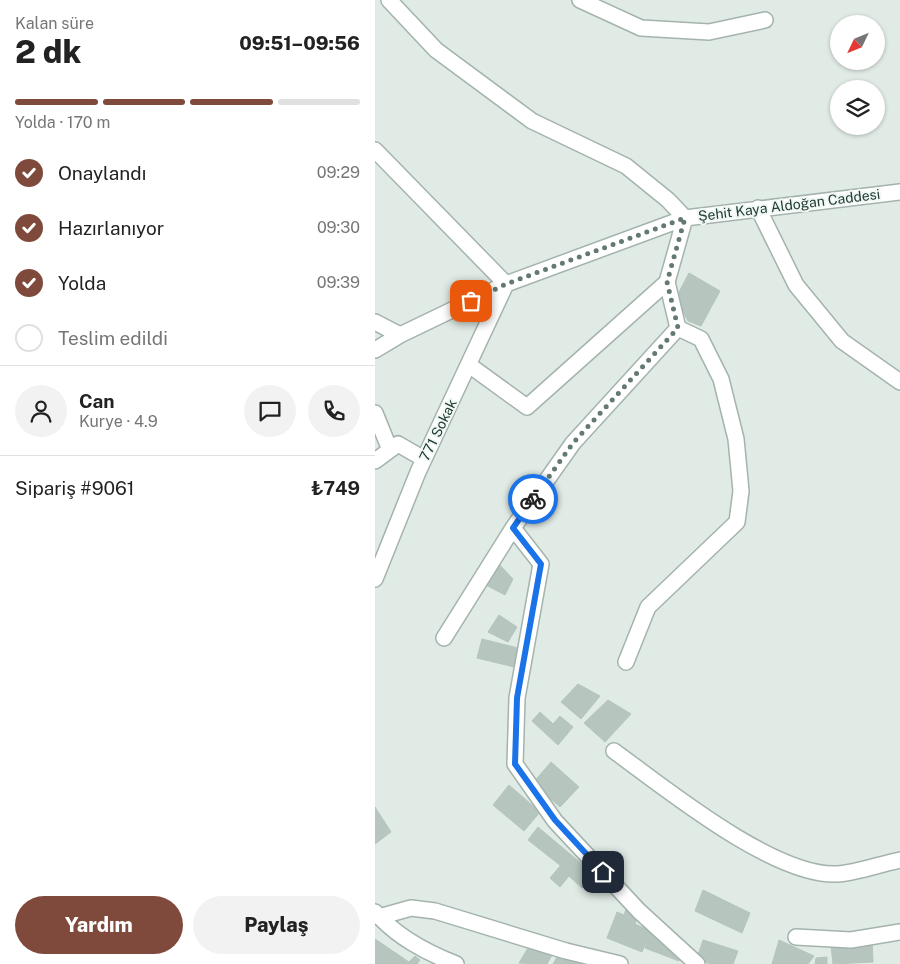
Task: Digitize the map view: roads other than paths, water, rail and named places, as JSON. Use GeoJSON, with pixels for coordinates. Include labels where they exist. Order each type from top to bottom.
{"type":"FeatureCollection","features":[{"type":"Feature","properties":{"kind":"street"},"geometry":{"type":"LineString","coordinates":[[389,0],[436,50],[532,121],[626,166],[668,200],[685,218],[667,282],[678,328]]}},
{"type":"Feature","properties":{"kind":"street"},"geometry":{"type":"LineString","coordinates":[[580,0],[641,28],[709,32],[765,20]]}},
{"type":"Feature","properties":{"kind":"street"},"geometry":{"type":"LineString","coordinates":[[375,150],[506,284]]}},
{"type":"Feature","properties":{"kind":"street","name":"Şehit Kaya Aldoğan Caddesi"},"geometry":{"type":"LineString","coordinates":[[375,350],[400,335],[506,284],[685,218],[900,192]]}},
{"type":"Feature","properties":{"kind":"street"},"geometry":{"type":"LineString","coordinates":[[758,208],[796,285],[842,341],[900,382]]}},
{"type":"Feature","properties":{"kind":"street"},"geometry":{"type":"LineString","coordinates":[[469,365],[527,407],[667,282]]}},
{"type":"Feature","properties":{"kind":"street","name":"771 Sokak"},"geometry":{"type":"LineString","coordinates":[[375,579],[425,459],[506,284]]}},
{"type":"Feature","properties":{"kind":"street"},"geometry":{"type":"LineString","coordinates":[[375,322],[400,335]]}},
{"type":"Feature","properties":{"kind":"street"},"geometry":{"type":"LineString","coordinates":[[444,638],[513,528],[573,443],[678,328]]}},
{"type":"Feature","properties":{"kind":"street"},"geometry":{"type":"LineString","coordinates":[[626,662],[648,607],[737,522],[741,491],[736,439],[721,379],[701,339],[678,328]]}},
{"type":"Feature","properties":{"kind":"street"},"geometry":{"type":"LineString","coordinates":[[375,413],[390,450]]}},
{"type":"Feature","properties":{"kind":"street"},"geometry":{"type":"LineString","coordinates":[[375,461],[398,444],[425,459]]}},
{"type":"Feature","properties":{"kind":"street"},"geometry":{"type":"LineString","coordinates":[[513,528],[541,564],[517,698],[515,764],[555,820],[639,911],[697,964]]}},
{"type":"Feature","properties":{"kind":"street"},"geometry":{"type":"LineString","coordinates":[[614,751],[701,814],[751,845],[803,870],[837,874],[900,860]]}},
{"type":"Feature","properties":{"kind":"street"},"geometry":{"type":"LineString","coordinates":[[377,915],[411,908],[435,911],[565,951],[620,964]]}},
{"type":"Feature","properties":{"kind":"street"},"geometry":{"type":"LineString","coordinates":[[377,915],[424,952],[456,964]]}},
{"type":"Feature","properties":{"kind":"street"},"geometry":{"type":"LineString","coordinates":[[796,937],[851,940],[900,932]]}}]}
